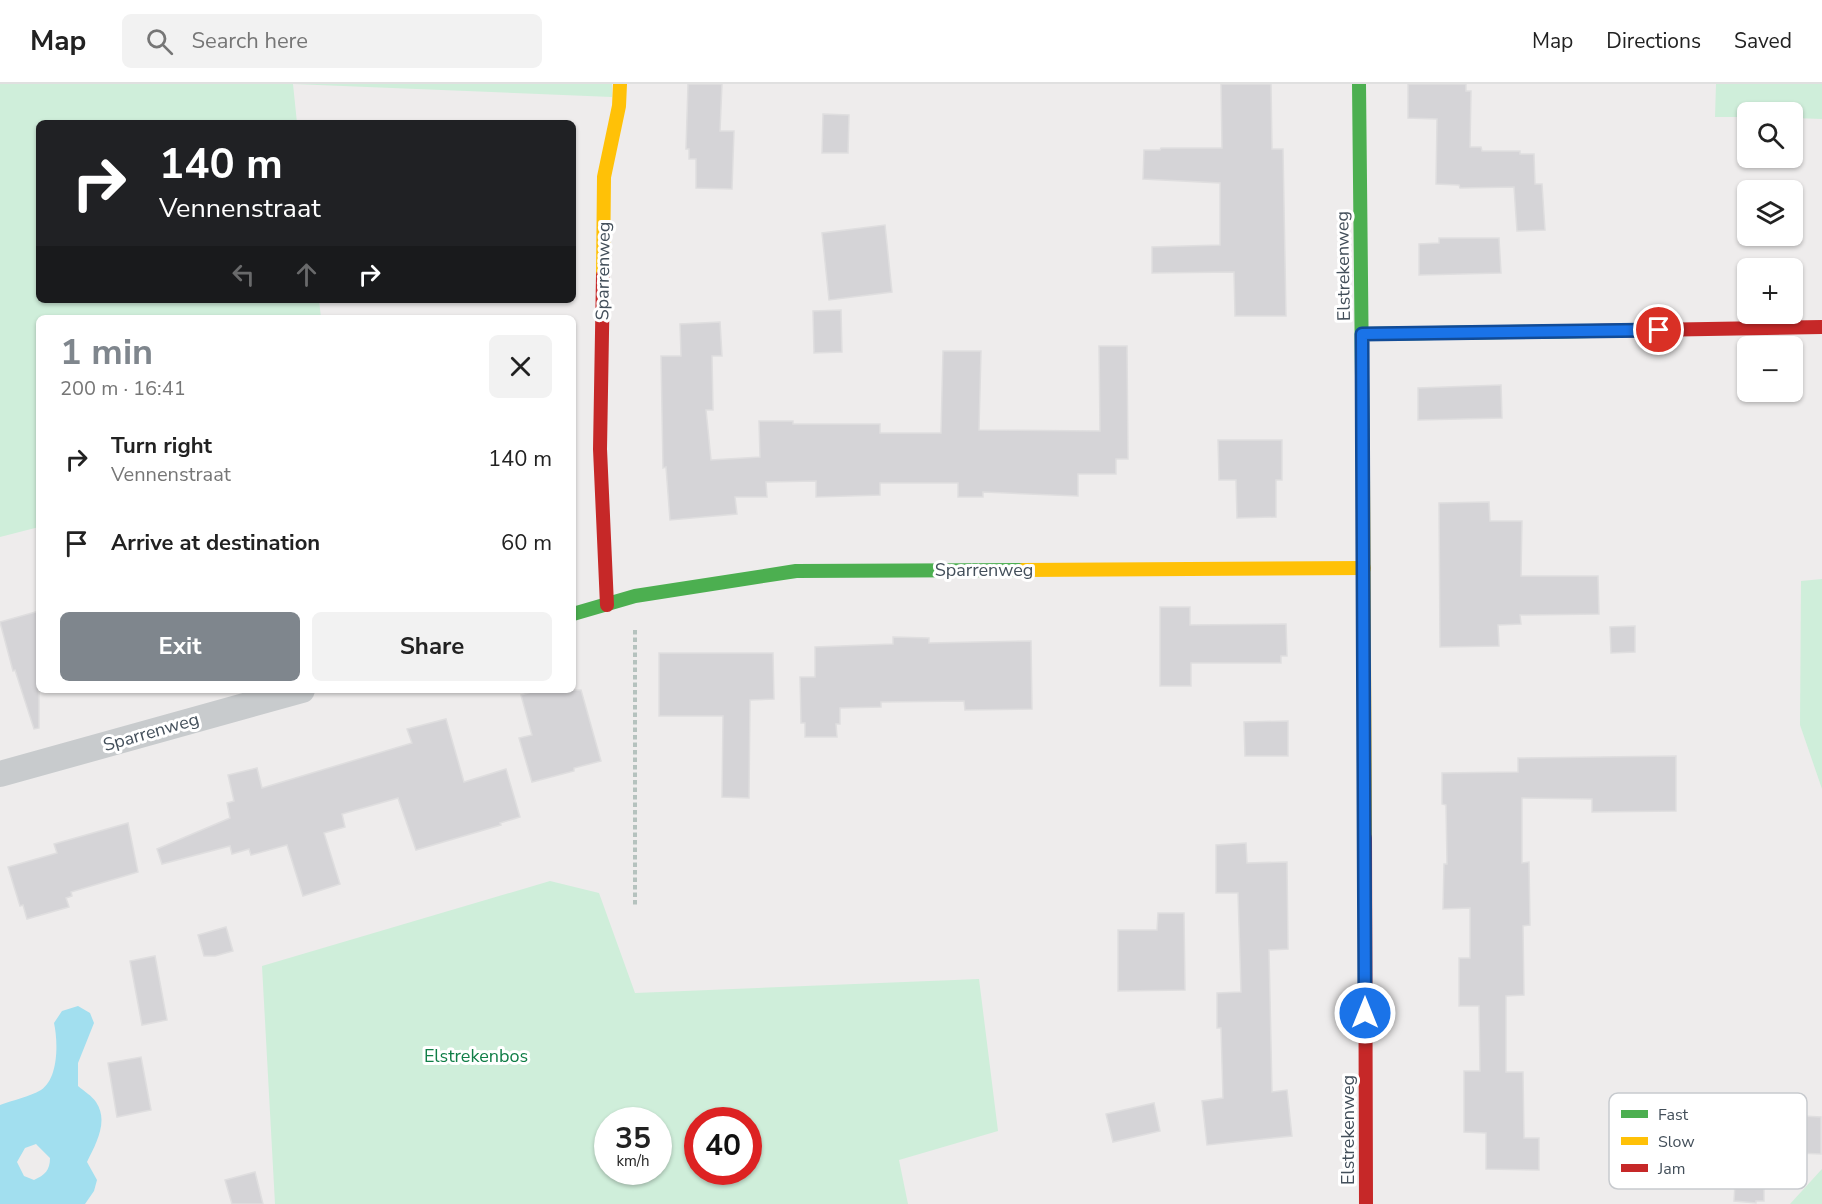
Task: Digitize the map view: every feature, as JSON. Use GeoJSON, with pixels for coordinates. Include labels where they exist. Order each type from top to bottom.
{"type":"FeatureCollection","features":[{"type":"Feature","properties":{"kind":"street","name":"Sparrenweg"},"geometry":{"type":"LineString","coordinates":[[607,604],[600,449],[604,177],[619,106],[620,84]]}},
{"type":"Feature","properties":{"kind":"street","name":"Elstrekenweg"},"geometry":{"type":"LineString","coordinates":[[1359,84],[1364,568],[1366,1204]]}},
{"type":"Feature","properties":{"kind":"street"},"geometry":{"type":"LineString","coordinates":[[1362,334],[1822,327]]}},
{"type":"Feature","properties":{"kind":"street","name":"Sparrenweg"},"geometry":{"type":"LineString","coordinates":[[576,613],[635,596],[796,571],[1364,568]]}},
{"type":"Feature","properties":{"kind":"street","name":"Sparrenweg"},"geometry":{"type":"LineString","coordinates":[[0,774],[291,693]]}},
{"type":"Feature","properties":{"kind":"path"},"geometry":{"type":"LineString","coordinates":[[635,596],[635,906]]}},
{"type":"Feature","properties":{"kind":"green space"},"geometry":{"type":"Polygon","coordinates":[[[0,84],[293,84],[297,120],[36,120],[36,303],[319,303],[321,315],[36,315],[36,528],[0,537],[0,84]]]}},
{"type":"Feature","properties":{"kind":"green space"},"geometry":{"type":"Polygon","coordinates":[[[293,84],[612,84],[612,97],[293,84]]]}},
{"type":"Feature","properties":{"kind":"green space"},"geometry":{"type":"Polygon","coordinates":[[[1716,84],[1822,84],[1822,119],[1803,118],[1803,102],[1737,102],[1737,117],[1715,117],[1716,84]]]}},
{"type":"Feature","properties":{"kind":"green space"},"geometry":{"type":"Polygon","coordinates":[[[1822,579],[1822,789],[1800,725],[1801,581],[1822,579]]]}},
{"type":"Feature","properties":{"kind":"green space","name":"Elstrekenbos"},"geometry":{"type":"Polygon","coordinates":[[[550,881],[599,893],[635,993],[979,979],[998,1131],[899,1160],[908,1204],[275,1204],[262,966],[550,881]]]}},
{"type":"Feature","properties":{"kind":"green space"},"geometry":{"type":"Polygon","coordinates":[[[1822,1169],[1822,1204],[1790,1204],[1804,1189],[1807,1189],[1807,1185],[1822,1169]]]}},
{"type":"Feature","properties":{"kind":"water"},"geometry":{"type":"Polygon","coordinates":[[[78,1006],[90,1013],[94,1023],[78,1063],[78,1086],[96,1102],[100,1109],[100,1132],[87,1162],[97,1180],[94,1191],[85,1204],[0,1204],[0,1105],[26,1097],[41,1090],[47,1084],[56,1059],[54,1023],[62,1011],[78,1006]],[[36,1144],[25,1148],[17,1162],[24,1176],[34,1180],[46,1172],[50,1158],[36,1144]]]}},
{"type":"Feature","properties":{"kind":"building"},"geometry":{"type":"Polygon","coordinates":[[[688,84],[722,84],[720,131],[734,131],[732,189],[696,188],[696,159],[689,159],[689,149],[686,149],[688,84]]]}},
{"type":"Feature","properties":{"kind":"building"},"geometry":{"type":"Polygon","coordinates":[[[1221,84],[1271,84],[1272,149],[1283,149],[1286,316],[1235,316],[1234,272],[1152,273],[1152,247],[1220,245],[1220,183],[1143,179],[1144,150],[1222,148],[1221,84]]]}},
{"type":"Feature","properties":{"kind":"building"},"geometry":{"type":"Polygon","coordinates":[[[1408,84],[1466,84],[1466,91],[1471,91],[1470,147],[1481,147],[1482,151],[1520,151],[1520,154],[1534,154],[1535,184],[1542,184],[1545,230],[1517,231],[1514,187],[1460,188],[1459,185],[1436,184],[1437,119],[1408,118],[1408,84]]]}},
{"type":"Feature","properties":{"kind":"building"},"geometry":{"type":"Polygon","coordinates":[[[823,114],[849,115],[848,153],[822,153],[823,114]]]}},
{"type":"Feature","properties":{"kind":"building"},"geometry":{"type":"Polygon","coordinates":[[[885,225],[892,292],[829,300],[822,233],[885,225]]]}},
{"type":"Feature","properties":{"kind":"building"},"geometry":{"type":"Polygon","coordinates":[[[1439,238],[1499,238],[1501,273],[1419,275],[1419,244],[1439,243],[1439,238]]]}},
{"type":"Feature","properties":{"kind":"building"},"geometry":{"type":"Polygon","coordinates":[[[841,310],[842,352],[814,353],[813,311],[841,310]]]}},
{"type":"Feature","properties":{"kind":"building"},"geometry":{"type":"Polygon","coordinates":[[[720,322],[722,356],[712,356],[713,410],[706,410],[711,460],[760,457],[759,421],[793,421],[793,424],[880,424],[880,433],[941,433],[943,351],[981,351],[979,430],[1100,431],[1099,346],[1127,346],[1128,459],[1116,459],[1116,474],[1078,474],[1078,496],[983,492],[983,497],[958,497],[958,483],[880,483],[880,495],[816,497],[816,481],[766,482],[767,497],[735,497],[737,514],[670,520],[666,467],[663,468],[661,356],[681,356],[680,324],[720,322]]]}},
{"type":"Feature","properties":{"kind":"building"},"geometry":{"type":"Polygon","coordinates":[[[1501,385],[1502,418],[1418,420],[1418,388],[1501,385]]]}},
{"type":"Feature","properties":{"kind":"building"},"geometry":{"type":"Polygon","coordinates":[[[1218,440],[1282,440],[1282,480],[1276,480],[1276,517],[1237,518],[1236,480],[1219,480],[1218,440]]]}},
{"type":"Feature","properties":{"kind":"building"},"geometry":{"type":"Polygon","coordinates":[[[1489,502],[1490,521],[1522,521],[1521,576],[1598,576],[1599,614],[1520,615],[1521,624],[1498,625],[1499,646],[1440,647],[1439,503],[1489,502]]]}},
{"type":"Feature","properties":{"kind":"building"},"geometry":{"type":"Polygon","coordinates":[[[1160,607],[1190,607],[1190,625],[1286,624],[1287,656],[1281,656],[1281,663],[1191,663],[1191,686],[1160,686],[1160,607]]]}},
{"type":"Feature","properties":{"kind":"building"},"geometry":{"type":"Polygon","coordinates":[[[36,612],[36,693],[39,693],[39,728],[34,729],[15,670],[13,671],[0,622],[36,612]]]}},
{"type":"Feature","properties":{"kind":"building"},"geometry":{"type":"Polygon","coordinates":[[[1635,626],[1635,652],[1611,653],[1610,627],[1635,626]]]}},
{"type":"Feature","properties":{"kind":"building"},"geometry":{"type":"Polygon","coordinates":[[[893,637],[929,638],[929,643],[1031,641],[1032,709],[965,710],[964,701],[881,702],[881,707],[840,708],[840,724],[836,724],[837,737],[805,737],[805,723],[801,723],[800,677],[815,677],[815,647],[893,644],[893,637]]]}},
{"type":"Feature","properties":{"kind":"building"},"geometry":{"type":"Polygon","coordinates":[[[659,653],[773,653],[774,699],[750,700],[749,798],[722,797],[723,716],[659,716],[659,653]]]}},
{"type":"Feature","properties":{"kind":"building"},"geometry":{"type":"Polygon","coordinates":[[[576,690],[581,690],[601,761],[532,782],[519,738],[532,735],[521,695],[576,693],[576,690]]]}},
{"type":"Feature","properties":{"kind":"building"},"geometry":{"type":"Polygon","coordinates":[[[446,719],[464,782],[506,769],[520,817],[500,823],[501,825],[416,850],[398,798],[342,814],[345,827],[324,833],[340,884],[303,896],[287,845],[251,855],[249,849],[232,854],[230,846],[162,864],[157,849],[230,818],[227,803],[234,801],[228,775],[257,768],[262,788],[412,743],[407,729],[446,719]]]}},
{"type":"Feature","properties":{"kind":"building"},"geometry":{"type":"Polygon","coordinates":[[[1288,721],[1288,756],[1245,756],[1244,722],[1288,721]]]}},
{"type":"Feature","properties":{"kind":"building"},"geometry":{"type":"Polygon","coordinates":[[[1676,756],[1676,811],[1592,812],[1592,799],[1522,798],[1522,863],[1529,862],[1530,925],[1523,926],[1524,995],[1506,996],[1506,1072],[1523,1072],[1524,1138],[1539,1138],[1539,1170],[1486,1169],[1486,1133],[1464,1132],[1464,1071],[1480,1071],[1479,1006],[1459,1006],[1459,958],[1470,958],[1470,908],[1443,909],[1444,864],[1447,864],[1446,805],[1442,804],[1442,773],[1518,772],[1518,758],[1676,756]]]}},
{"type":"Feature","properties":{"kind":"building"},"geometry":{"type":"Polygon","coordinates":[[[128,823],[138,872],[71,892],[72,896],[66,898],[69,907],[27,919],[23,905],[20,906],[8,867],[57,853],[54,844],[128,823]]]}},
{"type":"Feature","properties":{"kind":"building"},"geometry":{"type":"Polygon","coordinates":[[[1246,843],[1247,863],[1287,862],[1288,949],[1269,950],[1272,1092],[1287,1090],[1292,1136],[1207,1145],[1202,1101],[1223,1098],[1221,1028],[1217,1028],[1217,993],[1241,992],[1238,893],[1216,893],[1216,845],[1246,843]]]}},
{"type":"Feature","properties":{"kind":"building"},"geometry":{"type":"Polygon","coordinates":[[[1158,913],[1184,913],[1185,990],[1118,991],[1118,930],[1157,930],[1158,913]]]}},
{"type":"Feature","properties":{"kind":"building"},"geometry":{"type":"Polygon","coordinates":[[[226,927],[233,951],[215,956],[204,956],[198,935],[226,927]]]}},
{"type":"Feature","properties":{"kind":"building"},"geometry":{"type":"Polygon","coordinates":[[[155,956],[167,1020],[142,1025],[130,961],[155,956]]]}},
{"type":"Feature","properties":{"kind":"building"},"geometry":{"type":"Polygon","coordinates":[[[141,1057],[151,1110],[117,1117],[108,1063],[141,1057]]]}},
{"type":"Feature","properties":{"kind":"building"},"geometry":{"type":"Polygon","coordinates":[[[1154,1103],[1160,1131],[1113,1142],[1106,1114],[1154,1103]]]}},
{"type":"Feature","properties":{"kind":"building"},"geometry":{"type":"Polygon","coordinates":[[[1807,1116],[1821,1117],[1821,1154],[1807,1153],[1807,1116]]]}},
{"type":"Feature","properties":{"kind":"building"},"geometry":{"type":"Polygon","coordinates":[[[255,1172],[263,1204],[232,1204],[225,1180],[255,1172]]]}},
{"type":"Feature","properties":{"kind":"building"},"geometry":{"type":"Polygon","coordinates":[[[1735,1189],[1764,1189],[1764,1201],[1756,1201],[1756,1203],[1734,1201],[1735,1189]]]}},
{"type":"Feature","properties":{"kind":"traffic: fast"},"geometry":{"type":"LineString","coordinates":[[1359,84],[1363,473]]}},
{"type":"Feature","properties":{"kind":"traffic: fast"},"geometry":{"type":"LineString","coordinates":[[1362,334],[1592,331]]}},
{"type":"Feature","properties":{"kind":"traffic: fast"},"geometry":{"type":"LineString","coordinates":[[576,613],[635,596],[796,571],[1023,570]]}},
{"type":"Feature","properties":{"kind":"traffic: slow"},"geometry":{"type":"LineString","coordinates":[[603,275],[604,177],[619,106],[620,84]]}},
{"type":"Feature","properties":{"kind":"traffic: slow"},"geometry":{"type":"LineString","coordinates":[[1363,473],[1365,838]]}},
{"type":"Feature","properties":{"kind":"traffic: slow"},"geometry":{"type":"LineString","coordinates":[[1023,570],[1364,568]]}},
{"type":"Feature","properties":{"kind":"traffic: jam"},"geometry":{"type":"LineString","coordinates":[[603,275],[600,449],[607,605]]}},
{"type":"Feature","properties":{"kind":"traffic: jam"},"geometry":{"type":"LineString","coordinates":[[1592,331],[1822,327]]}},
{"type":"Feature","properties":{"kind":"traffic: jam"},"geometry":{"type":"LineString","coordinates":[[1365,838],[1366,1204]]}},
{"type":"Feature","properties":{"kind":"route"},"geometry":{"type":"LineString","coordinates":[[1365,1013],[1362,334],[1659,330]]}}]}
